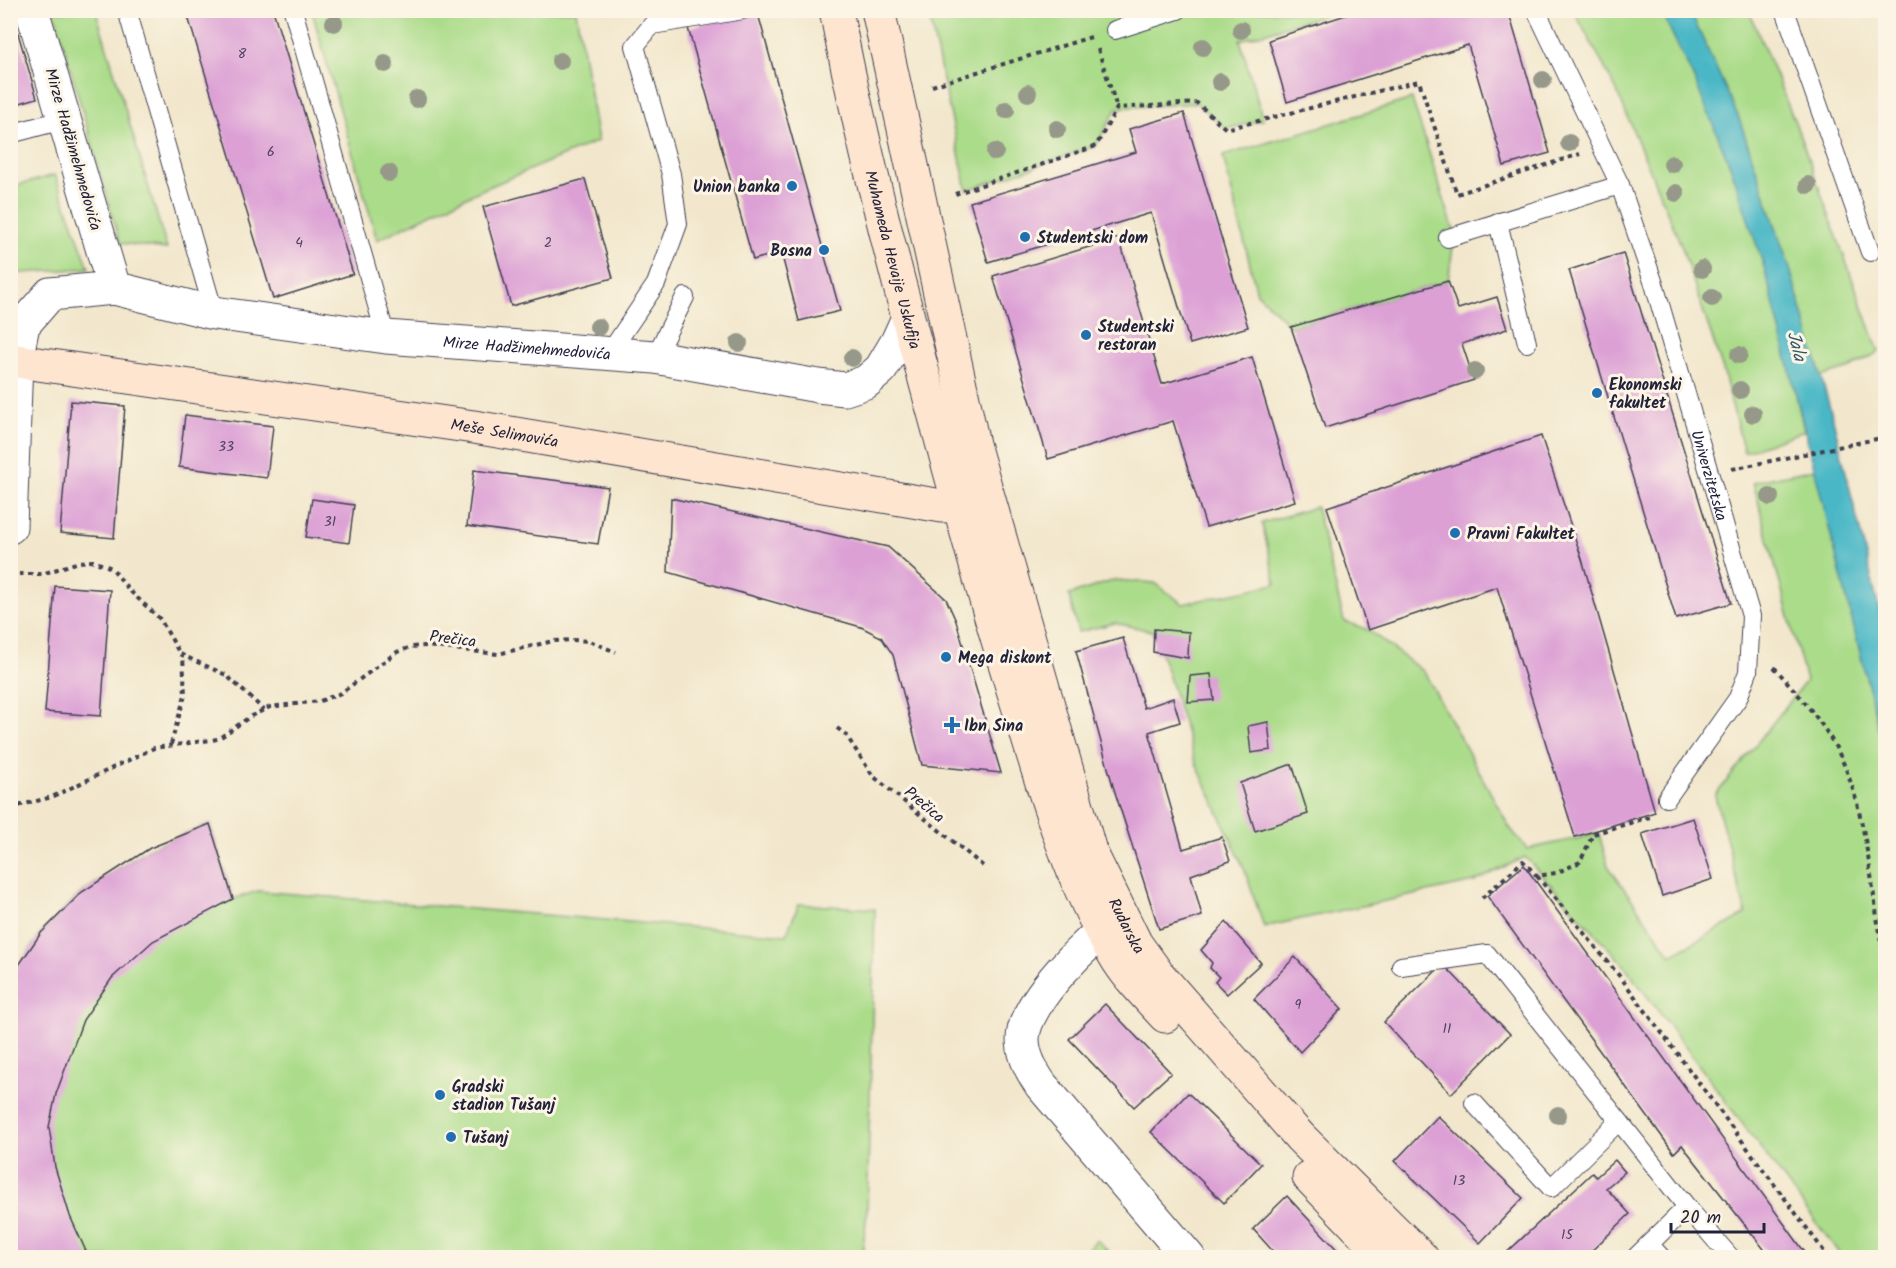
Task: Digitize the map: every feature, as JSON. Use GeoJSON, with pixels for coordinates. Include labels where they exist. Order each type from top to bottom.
{"type":"FeatureCollection","features":[{"type":"Feature","properties":{"kind":"main road","name":"Muhameda Hevaije Uskufija"},"geometry":{"type":"LineString","coordinates":[[836,10],[854,103],[907,320],[975,504]]}},
{"type":"Feature","properties":{"kind":"main road"},"geometry":{"type":"LineString","coordinates":[[878,10],[974,444],[975,504]]}},
{"type":"Feature","properties":{"kind":"main road","name":"Meše Selimovića"},"geometry":{"type":"LineString","coordinates":[[13,360],[474,427],[975,504]]}},
{"type":"Feature","properties":{"kind":"main road","name":"Rudarska"},"geometry":{"type":"LineString","coordinates":[[975,504],[971,555],[1042,784],[1070,866],[1111,923],[1278,1111],[1422,1257]]}},
{"type":"Feature","properties":{"kind":"main road","name":"Rudarska"},"geometry":{"type":"LineString","coordinates":[[1111,923],[1115,956],[1138,986],[1284,1151],[1387,1257]]}},
{"type":"Feature","properties":{"kind":"street","name":"Mirze Hadžimehmedovića"},"geometry":{"type":"LineString","coordinates":[[32,10],[114,288]]}},
{"type":"Feature","properties":{"kind":"street","name":"Mirze Hadžimehmedovića"},"geometry":{"type":"LineString","coordinates":[[13,360],[23,325],[50,294],[114,288],[214,313],[387,337],[655,357],[845,389],[866,382],[881,369],[907,320]]}},
{"type":"Feature","properties":{"kind":"street"},"geometry":{"type":"LineString","coordinates":[[10,527],[13,360]]}},
{"type":"Feature","properties":{"kind":"street"},"geometry":{"type":"LineString","coordinates":[[1111,923],[1032,1009],[1024,1029],[1023,1047],[1029,1064],[1041,1085],[1189,1257]]}},
{"type":"Feature","properties":{"kind":"lane"},"geometry":{"type":"LineString","coordinates":[[127,10],[214,313]]}},
{"type":"Feature","properties":{"kind":"lane"},"geometry":{"type":"LineString","coordinates":[[293,10],[387,337]]}},
{"type":"Feature","properties":{"kind":"lane"},"geometry":{"type":"LineString","coordinates":[[610,352],[656,284],[678,224],[671,174],[635,46],[650,18],[743,10]]}},
{"type":"Feature","properties":{"kind":"lane"},"geometry":{"type":"LineString","coordinates":[[1115,30],[1178,10]]}},
{"type":"Feature","properties":{"kind":"lane","name":"Univerzitetska"},"geometry":{"type":"LineString","coordinates":[[1536,10],[1620,185],[1654,284],[1751,616],[1748,672],[1738,698],[1667,798]]}},
{"type":"Feature","properties":{"kind":"lane"},"geometry":{"type":"LineString","coordinates":[[1785,10],[1870,252]]}},
{"type":"Feature","properties":{"kind":"lane"},"geometry":{"type":"LineString","coordinates":[[10,134],[66,119]]}},
{"type":"Feature","properties":{"kind":"lane"},"geometry":{"type":"LineString","coordinates":[[1448,238],[1620,185]]}},
{"type":"Feature","properties":{"kind":"lane"},"geometry":{"type":"LineString","coordinates":[[1498,222],[1527,343]]}},
{"type":"Feature","properties":{"kind":"lane"},"geometry":{"type":"LineString","coordinates":[[655,357],[685,297]]}},
{"type":"Feature","properties":{"kind":"lane"},"geometry":{"type":"LineString","coordinates":[[1401,966],[1487,954],[1687,1207],[1731,1257]]}},
{"type":"Feature","properties":{"kind":"lane"},"geometry":{"type":"LineString","coordinates":[[1474,1103],[1551,1188],[1619,1121]]}},
{"type":"Feature","properties":{"kind":"lane"},"geometry":{"type":"LineString","coordinates":[[1635,1257],[1687,1207]]}},
{"type":"Feature","properties":{"kind":"lane"},"geometry":{"type":"LineString","coordinates":[[1649,1244],[1662,1257]]}},
{"type":"Feature","properties":{"kind":"path"},"geometry":{"type":"LineString","coordinates":[[932,86],[1094,36],[1117,108],[1096,146],[956,194]]}},
{"type":"Feature","properties":{"kind":"path"},"geometry":{"type":"LineString","coordinates":[[1117,108],[1197,103],[1226,129],[1419,81],[1457,194],[1603,146]]}},
{"type":"Feature","properties":{"kind":"path"},"geometry":{"type":"LineString","coordinates":[[1708,474],[1886,437]]}},
{"type":"Feature","properties":{"kind":"path"},"geometry":{"type":"LineString","coordinates":[[10,574],[42,574],[79,562],[93,561],[112,568],[129,590],[160,619],[183,656],[185,695],[171,744]]}},
{"type":"Feature","properties":{"kind":"path","name":"Prečica"},"geometry":{"type":"LineString","coordinates":[[10,808],[52,797],[137,755],[171,744],[187,745],[218,739],[264,710],[283,704],[320,701],[340,693],[397,652],[411,647],[426,646],[498,654],[553,641],[572,640],[589,641],[615,652]]}},
{"type":"Feature","properties":{"kind":"path"},"geometry":{"type":"LineString","coordinates":[[1751,643],[1818,718],[1837,748],[1850,783],[1861,825],[1886,969]]}},
{"type":"Feature","properties":{"kind":"path"},"geometry":{"type":"LineString","coordinates":[[183,656],[226,675],[264,710]]}},
{"type":"Feature","properties":{"kind":"path","name":"Prečica"},"geometry":{"type":"LineString","coordinates":[[837,728],[846,735],[873,776],[983,866]]}},
{"type":"Feature","properties":{"kind":"path"},"geometry":{"type":"LineString","coordinates":[[1537,876],[1556,873],[1580,862],[1593,834],[1635,823],[1661,812],[1667,798]]}},
{"type":"Feature","properties":{"kind":"path"},"geometry":{"type":"LineString","coordinates":[[1482,898],[1523,861],[1621,978],[1829,1257]]}},
{"type":"Feature","properties":{"kind":"green space"},"geometry":{"type":"Polygon","coordinates":[[[54,11],[96,11],[167,249],[120,243],[54,11]]]}},
{"type":"Feature","properties":{"kind":"green space"},"geometry":{"type":"Polygon","coordinates":[[[312,11],[576,11],[598,141],[479,191],[377,240],[312,11]]]}},
{"type":"Feature","properties":{"kind":"green space"},"geometry":{"type":"Polygon","coordinates":[[[928,11],[1337,11],[1240,40],[1263,120],[1226,129],[1197,103],[1117,108],[1096,146],[967,190],[928,11]]]}},
{"type":"Feature","properties":{"kind":"green space"},"geometry":{"type":"Polygon","coordinates":[[[1574,11],[1749,11],[1795,122],[1879,352],[1850,368],[1794,385],[1804,431],[1744,452],[1723,370],[1681,245],[1615,87],[1574,11]]]}},
{"type":"Feature","properties":{"kind":"green space"},"geometry":{"type":"Polygon","coordinates":[[[1412,99],[1455,234],[1448,281],[1291,327],[1257,293],[1223,156],[1412,99]]]}},
{"type":"Feature","properties":{"kind":"green space"},"geometry":{"type":"Polygon","coordinates":[[[55,175],[89,268],[11,274],[11,187],[55,175]]]}},
{"type":"Feature","properties":{"kind":"green space"},"geometry":{"type":"Polygon","coordinates":[[[1819,468],[1885,759],[1885,1257],[1842,1257],[1624,965],[1525,857],[1474,882],[1264,927],[1244,868],[1195,761],[1167,670],[1152,631],[1115,623],[1078,632],[1069,595],[1115,580],[1155,583],[1183,604],[1276,584],[1262,523],[1316,507],[1344,621],[1368,630],[1424,672],[1510,828],[1527,849],[1599,834],[1608,866],[1671,955],[1746,914],[1715,796],[1806,681],[1753,482],[1819,468]]]}},
{"type":"Feature","properties":{"kind":"green space","name":"Gradski stadion Tušanj"},"geometry":{"type":"Polygon","coordinates":[[[210,824],[233,899],[258,891],[786,935],[799,904],[875,909],[867,1212],[862,1257],[11,1258],[11,978],[41,933],[82,892],[150,848],[210,824]]]}},
{"type":"Feature","properties":{"kind":"green space"},"geometry":{"type":"Polygon","coordinates":[[[1097,1240],[1114,1257],[1079,1257],[1097,1240]]]}},
{"type":"Feature","properties":{"kind":"water","name":"Jala"},"geometry":{"type":"Polygon","coordinates":[[[1661,11],[1690,11],[1739,118],[1790,269],[1832,415],[1885,634],[1885,753],[1765,270],[1731,168],[1694,79],[1661,11]]]}},
{"type":"Feature","properties":{"kind":"building"},"geometry":{"type":"Polygon","coordinates":[[[186,10],[273,10],[353,274],[273,299],[186,10]]]}},
{"type":"Feature","properties":{"kind":"building"},"geometry":{"type":"Polygon","coordinates":[[[757,10],[840,311],[799,321],[781,252],[753,260],[688,28],[757,10]]]}},
{"type":"Feature","properties":{"kind":"building"},"geometry":{"type":"Polygon","coordinates":[[[1361,10],[1508,10],[1550,153],[1504,166],[1468,45],[1287,102],[1269,40],[1361,10]]]}},
{"type":"Feature","properties":{"kind":"building"},"geometry":{"type":"Polygon","coordinates":[[[15,23],[37,98],[10,106],[10,25],[15,23]]]}},
{"type":"Feature","properties":{"kind":"building","name":"Studentski dom"},"geometry":{"type":"Polygon","coordinates":[[[1184,113],[1248,327],[1190,344],[1151,213],[988,262],[970,202],[1136,152],[1129,129],[1184,113]]]}},
{"type":"Feature","properties":{"kind":"building"},"geometry":{"type":"Polygon","coordinates":[[[585,179],[613,278],[511,306],[483,207],[585,179]]]}},
{"type":"Feature","properties":{"kind":"building"},"geometry":{"type":"Polygon","coordinates":[[[1119,238],[1162,384],[1252,357],[1295,501],[1206,527],[1173,421],[1048,459],[993,276],[1119,238]]]}},
{"type":"Feature","properties":{"kind":"building"},"geometry":{"type":"Polygon","coordinates":[[[1623,253],[1731,603],[1676,619],[1569,270],[1623,253]]]}},
{"type":"Feature","properties":{"kind":"building"},"geometry":{"type":"Polygon","coordinates":[[[1448,281],[1458,309],[1497,297],[1507,329],[1462,344],[1474,380],[1325,428],[1291,327],[1448,281]]]}},
{"type":"Feature","properties":{"kind":"building"},"geometry":{"type":"Polygon","coordinates":[[[71,401],[125,406],[114,538],[60,533],[71,401]]]}},
{"type":"Feature","properties":{"kind":"building"},"geometry":{"type":"Polygon","coordinates":[[[185,415],[273,426],[267,478],[179,467],[185,415]]]}},
{"type":"Feature","properties":{"kind":"building"},"geometry":{"type":"Polygon","coordinates":[[[1541,436],[1582,559],[1655,812],[1575,837],[1497,587],[1368,630],[1327,507],[1541,436]]]}},
{"type":"Feature","properties":{"kind":"building"},"geometry":{"type":"Polygon","coordinates":[[[474,470],[608,487],[598,544],[467,526],[474,470]]]}},
{"type":"Feature","properties":{"kind":"building"},"geometry":{"type":"Polygon","coordinates":[[[671,498],[888,547],[946,599],[956,621],[1001,773],[922,765],[893,655],[881,637],[861,627],[668,572],[671,498]]]}},
{"type":"Feature","properties":{"kind":"building"},"geometry":{"type":"Polygon","coordinates":[[[312,499],[354,505],[349,543],[306,537],[312,499]]]}},
{"type":"Feature","properties":{"kind":"building"},"geometry":{"type":"Polygon","coordinates":[[[55,586],[110,590],[101,716],[45,712],[55,586]]]}},
{"type":"Feature","properties":{"kind":"building"},"geometry":{"type":"Polygon","coordinates":[[[1154,629],[1189,632],[1188,658],[1153,652],[1154,629]]]}},
{"type":"Feature","properties":{"kind":"building"},"geometry":{"type":"Polygon","coordinates":[[[1123,638],[1144,708],[1173,698],[1180,722],[1149,732],[1183,849],[1222,837],[1230,861],[1191,875],[1202,916],[1159,929],[1113,786],[1076,651],[1123,638]]]}},
{"type":"Feature","properties":{"kind":"building"},"geometry":{"type":"Polygon","coordinates":[[[1211,674],[1214,700],[1188,702],[1190,676],[1211,674]]]}},
{"type":"Feature","properties":{"kind":"building"},"geometry":{"type":"Polygon","coordinates":[[[1268,722],[1271,750],[1251,753],[1248,726],[1268,722]]]}},
{"type":"Feature","properties":{"kind":"building"},"geometry":{"type":"Polygon","coordinates":[[[1292,764],[1308,814],[1255,831],[1240,783],[1292,764]]]}},
{"type":"Feature","properties":{"kind":"building"},"geometry":{"type":"Polygon","coordinates":[[[1693,818],[1713,879],[1662,896],[1642,834],[1693,818]]]}},
{"type":"Feature","properties":{"kind":"building"},"geometry":{"type":"Polygon","coordinates":[[[210,824],[233,899],[153,941],[112,978],[83,1020],[56,1094],[49,1127],[55,1167],[70,1216],[89,1258],[10,1258],[10,978],[41,933],[82,892],[150,848],[210,824]]]}},
{"type":"Feature","properties":{"kind":"building"},"geometry":{"type":"Polygon","coordinates":[[[1524,865],[1809,1258],[1771,1258],[1682,1145],[1674,1153],[1487,896],[1524,865]]]}},
{"type":"Feature","properties":{"kind":"building"},"geometry":{"type":"Polygon","coordinates":[[[1226,922],[1261,963],[1227,994],[1215,982],[1219,977],[1210,968],[1212,963],[1201,950],[1226,922]]]}},
{"type":"Feature","properties":{"kind":"building"},"geometry":{"type":"Polygon","coordinates":[[[1295,957],[1342,1009],[1300,1052],[1254,999],[1295,957]]]}},
{"type":"Feature","properties":{"kind":"building"},"geometry":{"type":"Polygon","coordinates":[[[1443,964],[1510,1034],[1451,1094],[1384,1022],[1443,964]]]}},
{"type":"Feature","properties":{"kind":"building"},"geometry":{"type":"Polygon","coordinates":[[[1105,1004],[1171,1073],[1134,1107],[1069,1039],[1105,1004]]]}},
{"type":"Feature","properties":{"kind":"building"},"geometry":{"type":"Polygon","coordinates":[[[1188,1093],[1261,1164],[1224,1203],[1151,1132],[1188,1093]]]}},
{"type":"Feature","properties":{"kind":"building"},"geometry":{"type":"Polygon","coordinates":[[[1438,1116],[1523,1198],[1480,1243],[1395,1161],[1438,1116]]]}},
{"type":"Feature","properties":{"kind":"building"},"geometry":{"type":"Polygon","coordinates":[[[1615,1160],[1625,1172],[1606,1188],[1630,1214],[1584,1258],[1501,1258],[1592,1173],[1596,1177],[1615,1160]]]}},
{"type":"Feature","properties":{"kind":"building"},"geometry":{"type":"Polygon","coordinates":[[[1287,1196],[1345,1258],[1279,1258],[1253,1229],[1287,1196]]]}},
{"type":"Feature","properties":{"kind":"place","name":"Union banka"},"geometry":{"type":"Point","coordinates":[792,186]}},
{"type":"Feature","properties":{"kind":"place","name":"Studentski dom"},"geometry":{"type":"Point","coordinates":[1025,237]}},
{"type":"Feature","properties":{"kind":"place","name":"Bosna"},"geometry":{"type":"Point","coordinates":[824,250]}},
{"type":"Feature","properties":{"kind":"place","name":"Studentski restoran"},"geometry":{"type":"Point","coordinates":[1086,335]}},
{"type":"Feature","properties":{"kind":"place","name":"Ekonomski fakultet"},"geometry":{"type":"Point","coordinates":[1597,393]}},
{"type":"Feature","properties":{"kind":"place","name":"Pravni Fakultet"},"geometry":{"type":"Point","coordinates":[1455,533]}},
{"type":"Feature","properties":{"kind":"place","name":"Mega diskont"},"geometry":{"type":"Point","coordinates":[946,657]}},
{"type":"Feature","properties":{"kind":"place","name":"Ibn Sina"},"geometry":{"type":"Point","coordinates":[952,725]}},
{"type":"Feature","properties":{"kind":"place","name":"Gradski stadion Tušanj"},"geometry":{"type":"Point","coordinates":[440,1095]}},
{"type":"Feature","properties":{"kind":"place","name":"Tušanj"},"geometry":{"type":"Point","coordinates":[451,1137]}}]}
